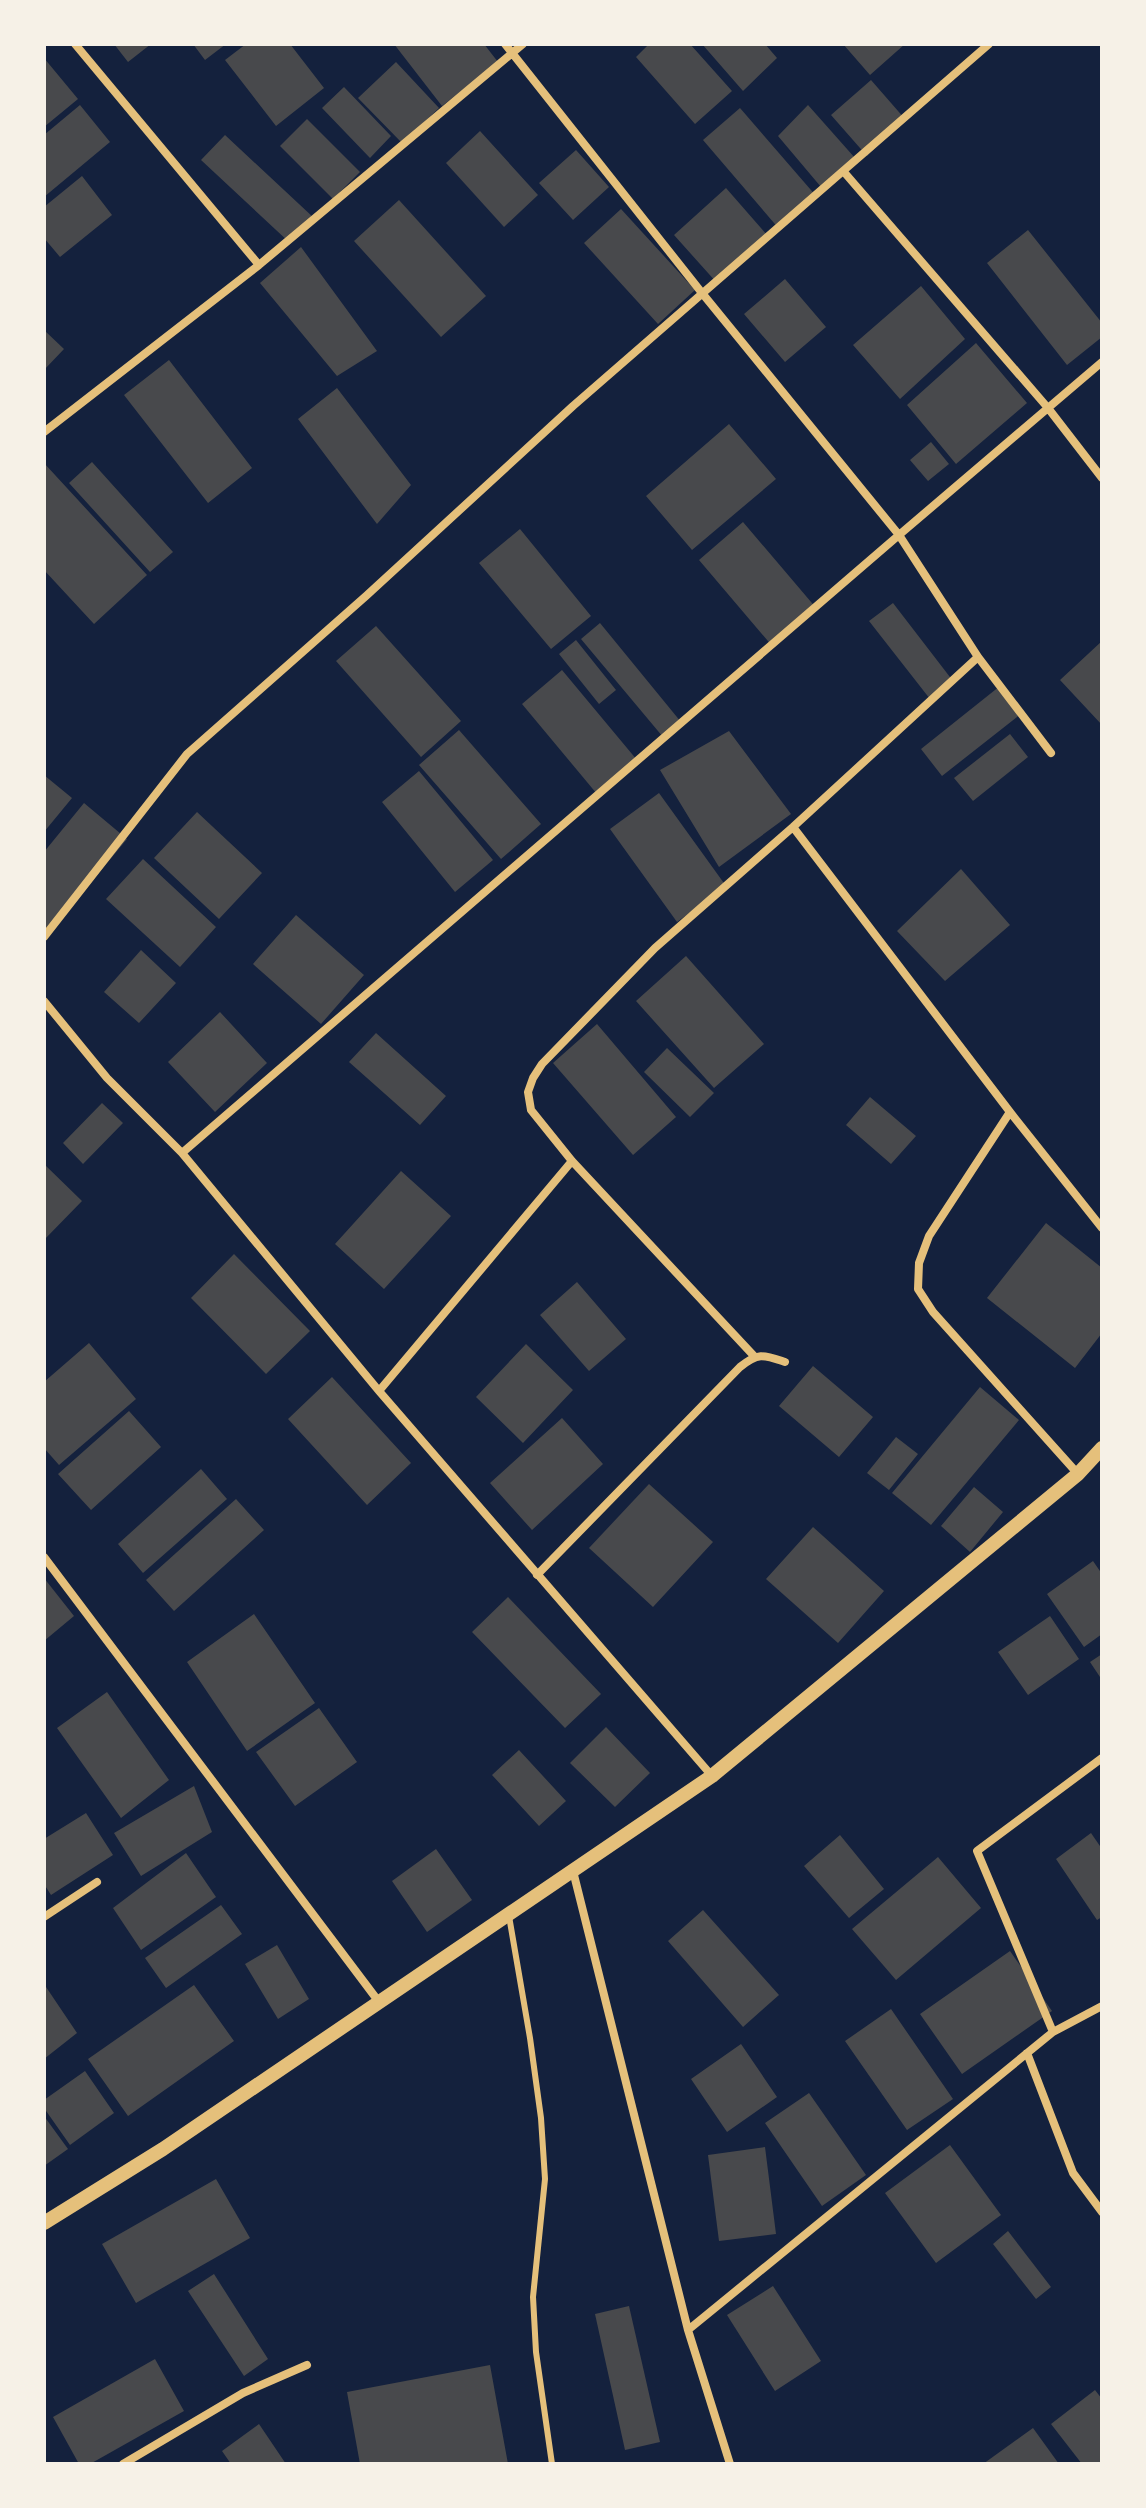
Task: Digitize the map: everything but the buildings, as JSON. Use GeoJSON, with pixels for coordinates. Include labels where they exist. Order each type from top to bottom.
{"type":"FeatureCollection","features":[{"type":"Feature","properties":{"kind":"street"},"geometry":{"type":"LineString","coordinates":[[75,44],[259,265]]}},
{"type":"Feature","properties":{"kind":"street"},"geometry":{"type":"LineString","coordinates":[[505,44],[899,535],[978,657],[1051,753]]}},
{"type":"Feature","properties":{"kind":"street"},"geometry":{"type":"LineString","coordinates":[[44,432],[259,265],[523,44]]}},
{"type":"Feature","properties":{"kind":"street"},"geometry":{"type":"LineString","coordinates":[[44,937],[187,754],[366,596],[573,406],[989,44]]}},
{"type":"Feature","properties":{"kind":"street"},"geometry":{"type":"LineString","coordinates":[[844,172],[1048,408],[1102,478]]}},
{"type":"Feature","properties":{"kind":"street"},"geometry":{"type":"LineString","coordinates":[[182,1153],[1102,362]]}},
{"type":"Feature","properties":{"kind":"street"},"geometry":{"type":"LineString","coordinates":[[754,1356],[572,1161],[531,1110],[528,1092],[537,1071],[655,948],[793,827],[978,657]]}},
{"type":"Feature","properties":{"kind":"street"},"geometry":{"type":"LineString","coordinates":[[793,827],[1102,1228]]}},
{"type":"Feature","properties":{"kind":"street"},"geometry":{"type":"LineString","coordinates":[[44,1001],[107,1078],[182,1153],[379,1391],[712,1776]]}},
{"type":"Feature","properties":{"kind":"street"},"geometry":{"type":"LineString","coordinates":[[1010,1112],[929,1236],[919,1263],[918,1289],[933,1312],[1078,1474]]}},
{"type":"Feature","properties":{"kind":"street"},"geometry":{"type":"LineString","coordinates":[[379,1391],[572,1161]]}},
{"type":"Feature","properties":{"kind":"street"},"geometry":{"type":"LineString","coordinates":[[537,1575],[740,1367],[754,1356],[785,1362]]}},
{"type":"Feature","properties":{"kind":"street"},"geometry":{"type":"LineString","coordinates":[[44,2223],[163,2149],[712,1776],[1078,1474],[1102,1448]]}},
{"type":"Feature","properties":{"kind":"street"},"geometry":{"type":"LineString","coordinates":[[44,1557],[379,2002]]}},
{"type":"Feature","properties":{"kind":"street"},"geometry":{"type":"LineString","coordinates":[[1053,2032],[977,1851],[1102,1758]]}},
{"type":"Feature","properties":{"kind":"street"},"geometry":{"type":"LineString","coordinates":[[573,1871],[688,2330],[730,2464]]}},
{"type":"Feature","properties":{"kind":"street"},"geometry":{"type":"LineString","coordinates":[[44,1917],[97,1882]]}},
{"type":"Feature","properties":{"kind":"street"},"geometry":{"type":"LineString","coordinates":[[688,2330],[1053,2032],[1102,2006]]}},
{"type":"Feature","properties":{"kind":"street"},"geometry":{"type":"LineString","coordinates":[[1027,2053],[1073,2173],[1102,2212]]}},
{"type":"Feature","properties":{"kind":"street"},"geometry":{"type":"LineString","coordinates":[[123,2464],[243,2393],[307,2365]]}},
{"type":"Feature","properties":{"kind":"lane"},"geometry":{"type":"LineString","coordinates":[[509,1914],[541,2118],[545,2179],[533,2297],[536,2352],[552,2464]]}}]}
